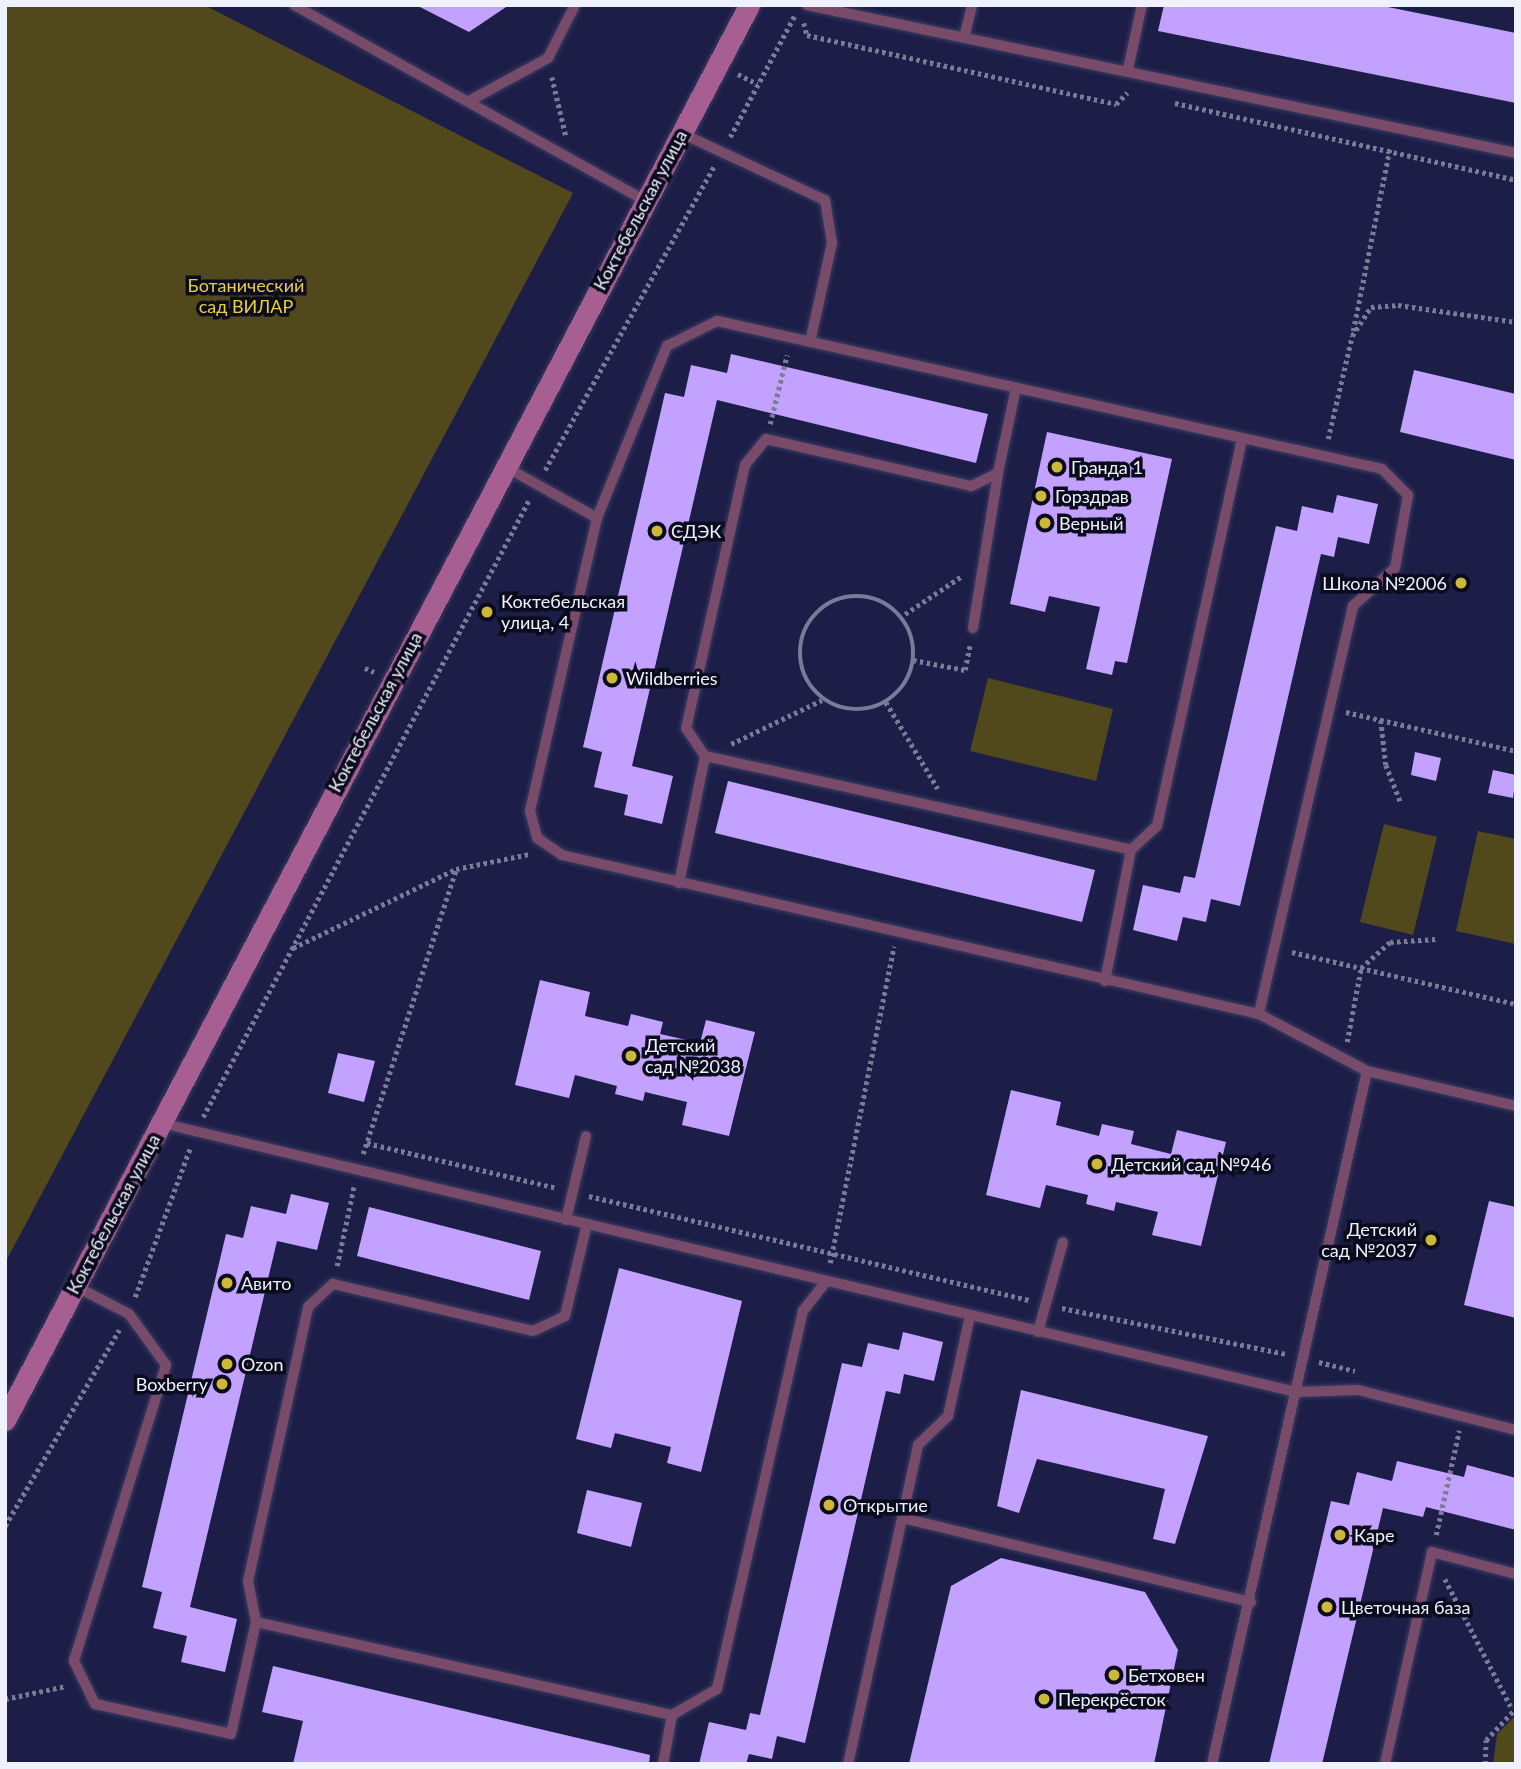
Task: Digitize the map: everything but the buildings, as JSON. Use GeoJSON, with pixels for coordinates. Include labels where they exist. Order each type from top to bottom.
{"type":"FeatureCollection","features":[{"type":"Feature","properties":{"kind":"street","name":"Коктебельская улица"},"geometry":{"type":"LineString","coordinates":[[5,1420],[504,466],[749,5]]}},
{"type":"Feature","properties":{"kind":"lane"},"geometry":{"type":"LineString","coordinates":[[294,5],[471,100],[645,200]]}},
{"type":"Feature","properties":{"kind":"lane"},"geometry":{"type":"LineString","coordinates":[[471,100],[548,58],[575,5]]}},
{"type":"Feature","properties":{"kind":"lane"},"geometry":{"type":"LineString","coordinates":[[807,5],[965,34],[1516,153]]}},
{"type":"Feature","properties":{"kind":"lane"},"geometry":{"type":"LineString","coordinates":[[965,34],[972,5]]}},
{"type":"Feature","properties":{"kind":"lane"},"geometry":{"type":"LineString","coordinates":[[1128,69],[1142,5]]}},
{"type":"Feature","properties":{"kind":"lane"},"geometry":{"type":"LineString","coordinates":[[681,133],[825,200],[832,243],[810,342]]}},
{"type":"Feature","properties":{"kind":"lane"},"geometry":{"type":"LineString","coordinates":[[1259,1014],[1353,606],[1395,568],[1408,495],[1382,468],[718,321],[667,346],[597,518],[534,783],[530,811],[537,838],[554,849],[679,883],[896,936],[1259,1014],[1367,1071],[1516,1106]]}},
{"type":"Feature","properties":{"kind":"lane"},"geometry":{"type":"LineString","coordinates":[[973,628],[998,474],[1016,387]]}},
{"type":"Feature","properties":{"kind":"lane"},"geometry":{"type":"LineString","coordinates":[[1105,981],[1131,850],[1157,826],[1242,438]]}},
{"type":"Feature","properties":{"kind":"lane"},"geometry":{"type":"LineString","coordinates":[[998,474],[971,486],[766,439],[745,465],[686,728],[705,756],[1131,850]]}},
{"type":"Feature","properties":{"kind":"lane"},"geometry":{"type":"LineString","coordinates":[[504,466],[597,518]]}},
{"type":"Feature","properties":{"kind":"lane"},"geometry":{"type":"LineString","coordinates":[[679,883],[705,756]]}},
{"type":"Feature","properties":{"kind":"lane"},"geometry":{"type":"LineString","coordinates":[[1212,1764],[1251,1602],[1367,1071]]}},
{"type":"Feature","properties":{"kind":"lane"},"geometry":{"type":"LineString","coordinates":[[160,1123],[1296,1392],[1358,1390],[1516,1430]]}},
{"type":"Feature","properties":{"kind":"lane"},"geometry":{"type":"LineString","coordinates":[[566,1220],[586,1136]]}},
{"type":"Feature","properties":{"kind":"lane"},"geometry":{"type":"LineString","coordinates":[[75,1286],[129,1314],[166,1365],[74,1661],[95,1703],[230,1734],[256,1622],[248,1581],[308,1307],[332,1284],[533,1331],[565,1316],[587,1224]]}},
{"type":"Feature","properties":{"kind":"lane"},"geometry":{"type":"LineString","coordinates":[[1038,1332],[1063,1242]]}},
{"type":"Feature","properties":{"kind":"lane"},"geometry":{"type":"LineString","coordinates":[[256,1622],[672,1715],[718,1689],[803,1311],[826,1282]]}},
{"type":"Feature","properties":{"kind":"lane"},"geometry":{"type":"LineString","coordinates":[[848,1764],[918,1445],[948,1416],[970,1316]]}},
{"type":"Feature","properties":{"kind":"lane"},"geometry":{"type":"LineString","coordinates":[[903,1518],[1251,1602]]}},
{"type":"Feature","properties":{"kind":"lane"},"geometry":{"type":"LineString","coordinates":[[1385,1764],[1432,1552],[1516,1574]]}},
{"type":"Feature","properties":{"kind":"lane"},"geometry":{"type":"LineString","coordinates":[[663,1764],[672,1715]]}},
{"type":"Feature","properties":{"kind":"path"},"geometry":{"type":"LineString","coordinates":[[801,5],[807,36],[1116,104],[1127,93]]}},
{"type":"Feature","properties":{"kind":"path"},"geometry":{"type":"LineString","coordinates":[[5,1526],[129,1314],[196,1132],[537,484],[722,153],[801,5]]}},
{"type":"Feature","properties":{"kind":"path"},"geometry":{"type":"LineString","coordinates":[[548,58],[571,158]]}},
{"type":"Feature","properties":{"kind":"path"},"geometry":{"type":"LineString","coordinates":[[1107,65],[1127,93],[1140,96]]}},
{"type":"Feature","properties":{"kind":"path"},"geometry":{"type":"LineString","coordinates":[[1166,102],[1516,180]]}},
{"type":"Feature","properties":{"kind":"path"},"geometry":{"type":"LineString","coordinates":[[1324,456],[1352,336],[1394,126]]}},
{"type":"Feature","properties":{"kind":"path"},"geometry":{"type":"LineString","coordinates":[[1352,336],[1371,307],[1398,305],[1516,322]]}},
{"type":"Feature","properties":{"kind":"path"},"geometry":{"type":"LineString","coordinates":[[766,439],[792,338]]}},
{"type":"Feature","properties":{"kind":"path"},"geometry":{"type":"LineString","coordinates":[[905,614],[984,562]]}},
{"type":"Feature","properties":{"kind":"path"},"geometry":{"type":"LineString","coordinates":[[869,598],[905,614],[913,660],[905,684],[886,702],[845,711],[822,700],[807,680],[804,652],[806,626],[818,607],[834,599],[869,598]]}},
{"type":"Feature","properties":{"kind":"path"},"geometry":{"type":"LineString","coordinates":[[913,660],[965,670],[973,628]]}},
{"type":"Feature","properties":{"kind":"path"},"geometry":{"type":"LineString","coordinates":[[705,756],[822,700]]}},
{"type":"Feature","properties":{"kind":"path"},"geometry":{"type":"LineString","coordinates":[[886,702],[950,810]]}},
{"type":"Feature","properties":{"kind":"path"},"geometry":{"type":"LineString","coordinates":[[1329,708],[1516,751]]}},
{"type":"Feature","properties":{"kind":"path"},"geometry":{"type":"LineString","coordinates":[[1381,720],[1386,765],[1401,803]]}},
{"type":"Feature","properties":{"kind":"path"},"geometry":{"type":"LineString","coordinates":[[292,949],[456,869],[554,849]]}},
{"type":"Feature","properties":{"kind":"path"},"geometry":{"type":"LineString","coordinates":[[332,1284],[358,1170],[456,869]]}},
{"type":"Feature","properties":{"kind":"path"},"geometry":{"type":"LineString","coordinates":[[826,1282],[896,936]]}},
{"type":"Feature","properties":{"kind":"path"},"geometry":{"type":"LineString","coordinates":[[1343,1059],[1361,968],[1390,942],[1436,939]]}},
{"type":"Feature","properties":{"kind":"path"},"geometry":{"type":"LineString","coordinates":[[1274,948],[1516,1004]]}},
{"type":"Feature","properties":{"kind":"path"},"geometry":{"type":"LineString","coordinates":[[367,1143],[1046,1304],[1370,1374]]}},
{"type":"Feature","properties":{"kind":"path"},"geometry":{"type":"LineString","coordinates":[[1462,1417],[1432,1552],[1514,1708],[1486,1740],[1485,1764]]}},
{"type":"Feature","properties":{"kind":"path"},"geometry":{"type":"LineString","coordinates":[[5,1699],[84,1682]]}},
{"type":"Feature","properties":{"kind":"green space","name":"Ботанический сад ВИЛАР"},"geometry":{"type":"Polygon","coordinates":[[[5,5],[204,5],[573,193],[5,1263],[5,5]]]}},
{"type":"Feature","properties":{"kind":"green space"},"geometry":{"type":"Polygon","coordinates":[[[988,678],[1113,709],[1096,781],[970,751],[988,678]]]}},
{"type":"Feature","properties":{"kind":"green space"},"geometry":{"type":"Polygon","coordinates":[[[1384,824],[1437,837],[1413,935],[1360,922],[1384,824]]]}},
{"type":"Feature","properties":{"kind":"green space"},"geometry":{"type":"Polygon","coordinates":[[[1478,831],[1516,839],[1516,944],[1456,931],[1478,831]]]}},
{"type":"Feature","properties":{"kind":"green space"},"geometry":{"type":"Polygon","coordinates":[[[1516,1715],[1516,1764],[1493,1764],[1497,1734],[1516,1715]]]}},
{"type":"Feature","properties":{"kind":"place","name":"Гранда 1"},"geometry":{"type":"Point","coordinates":[1057,467]}},
{"type":"Feature","properties":{"kind":"place","name":"Горздрав"},"geometry":{"type":"Point","coordinates":[1041,496]}},
{"type":"Feature","properties":{"kind":"place","name":"Верный"},"geometry":{"type":"Point","coordinates":[1045,523]}},
{"type":"Feature","properties":{"kind":"place","name":"СДЭК"},"geometry":{"type":"Point","coordinates":[657,531]}},
{"type":"Feature","properties":{"kind":"place","name":"Школа №2006"},"geometry":{"type":"Point","coordinates":[1461,583]}},
{"type":"Feature","properties":{"kind":"place","name":"Коктебельская улица, 4"},"geometry":{"type":"Point","coordinates":[487,612]}},
{"type":"Feature","properties":{"kind":"place","name":"Wildberries"},"geometry":{"type":"Point","coordinates":[612,678]}},
{"type":"Feature","properties":{"kind":"place","name":"Детский сад №2038"},"geometry":{"type":"Point","coordinates":[631,1056]}},
{"type":"Feature","properties":{"kind":"place","name":"Детский сад №946"},"geometry":{"type":"Point","coordinates":[1097,1164]}},
{"type":"Feature","properties":{"kind":"place","name":"Детский сад №2037"},"geometry":{"type":"Point","coordinates":[1431,1240]}},
{"type":"Feature","properties":{"kind":"place","name":"Авито"},"geometry":{"type":"Point","coordinates":[227,1283]}},
{"type":"Feature","properties":{"kind":"place","name":"Ozon"},"geometry":{"type":"Point","coordinates":[227,1364]}},
{"type":"Feature","properties":{"kind":"place","name":"Boxberry"},"geometry":{"type":"Point","coordinates":[222,1384]}},
{"type":"Feature","properties":{"kind":"place","name":"Открытие"},"geometry":{"type":"Point","coordinates":[829,1505]}},
{"type":"Feature","properties":{"kind":"place","name":"Каре"},"geometry":{"type":"Point","coordinates":[1340,1535]}},
{"type":"Feature","properties":{"kind":"place","name":"Цветочная база"},"geometry":{"type":"Point","coordinates":[1327,1607]}},
{"type":"Feature","properties":{"kind":"place","name":"Бетховен"},"geometry":{"type":"Point","coordinates":[1114,1675]}},
{"type":"Feature","properties":{"kind":"place","name":"Перекрёсток"},"geometry":{"type":"Point","coordinates":[1044,1699]}}]}
